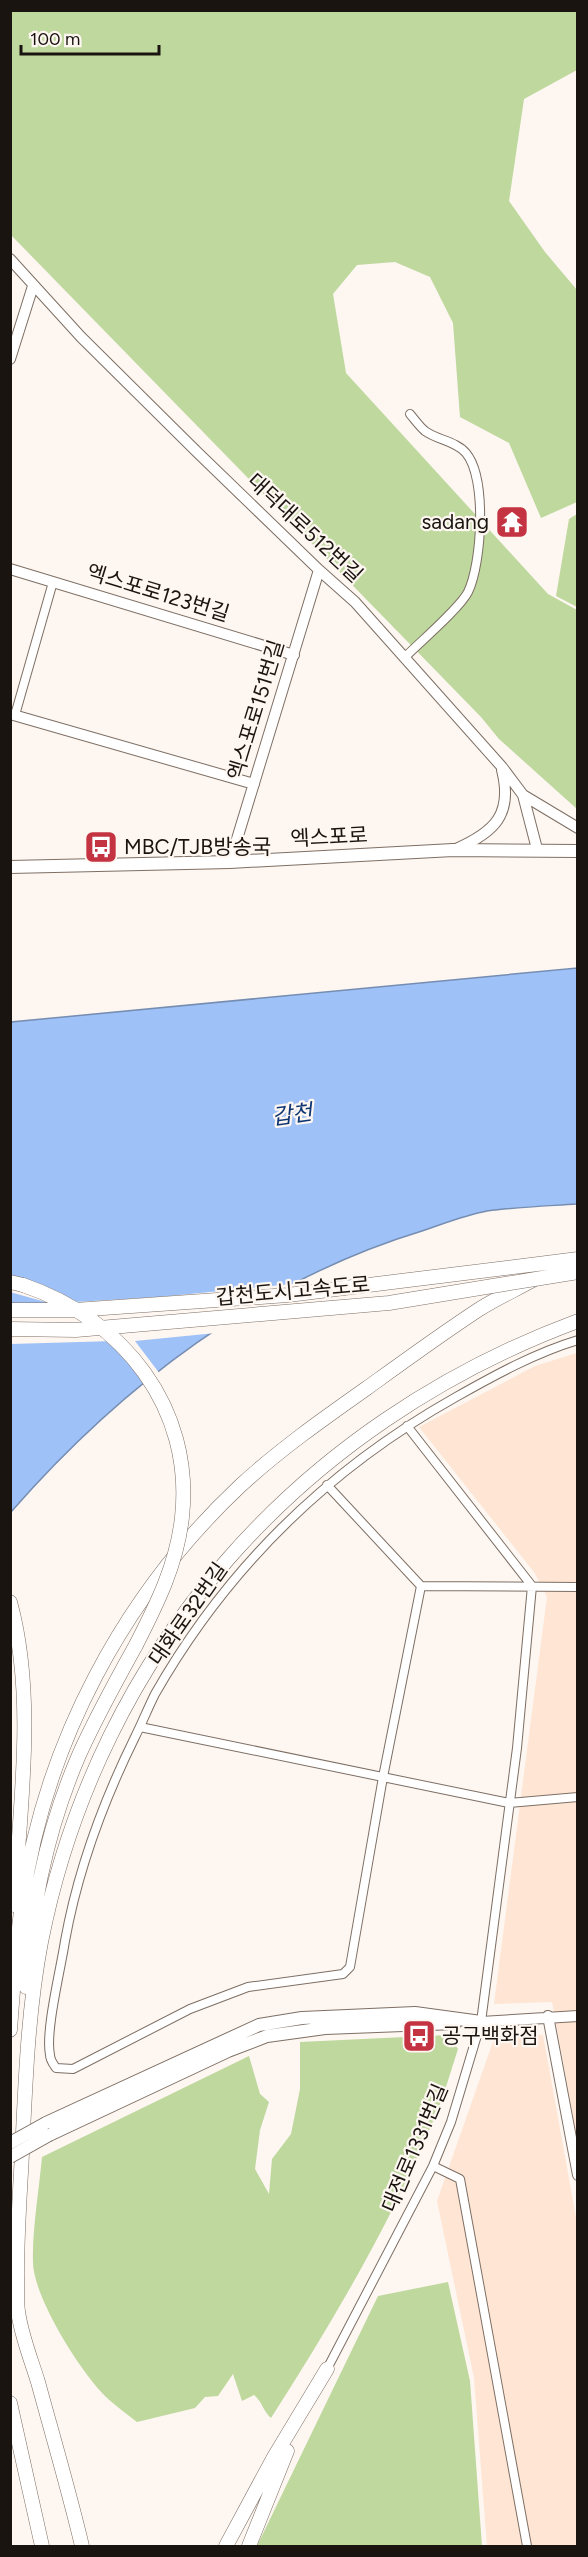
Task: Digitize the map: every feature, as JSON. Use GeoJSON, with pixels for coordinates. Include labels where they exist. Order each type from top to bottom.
{"type":"FeatureCollection","features":[{"type":"Feature","properties":{"kind":"highway","name":"갑천도시고속도로"},"geometry":{"type":"LineString","coordinates":[[10,1310],[75,1310],[288,1295],[578,1258]]}},
{"type":"Feature","properties":{"kind":"highway"},"geometry":{"type":"LineString","coordinates":[[10,2030],[21,1904],[34,1840],[65,1743],[78,1711],[104,1658],[138,1604],[175,1554],[241,1485],[328,1416],[480,1309],[578,1258]]}},
{"type":"Feature","properties":{"kind":"highway","name":"갑천도시고속도로"},"geometry":{"type":"LineString","coordinates":[[10,1329],[76,1330],[389,1303],[578,1272]]}},
{"type":"Feature","properties":{"kind":"highway"},"geometry":{"type":"LineString","coordinates":[[10,1282],[50,1294],[83,1313],[113,1335],[144,1371],[169,1419],[182,1472],[182,1517],[165,1585],[78,1757],[45,1856],[36,1898],[27,1968],[24,2017],[27,2049]]}},
{"type":"Feature","properties":{"kind":"highway"},"geometry":{"type":"LineString","coordinates":[[82,2547],[18,2312],[17,2256],[27,2049],[41,1942],[58,1875],[91,1779],[129,1699],[162,1645],[219,1569],[276,1507],[374,1427],[450,1378],[494,1355],[578,1321]]}},
{"type":"Feature","properties":{"kind":"highway"},"geometry":{"type":"LineString","coordinates":[[10,1602],[22,1662],[24,1724],[12,1936],[15,1962]]}},
{"type":"Feature","properties":{"kind":"highway"},"geometry":{"type":"LineString","coordinates":[[218,2547],[327,2369]]}},
{"type":"Feature","properties":{"kind":"highway"},"geometry":{"type":"LineString","coordinates":[[249,2547],[282,2460],[327,2369]]}},
{"type":"Feature","properties":{"kind":"highway"},"geometry":{"type":"LineString","coordinates":[[10,2403],[42,2547]]}},
{"type":"Feature","properties":{"kind":"highway"},"geometry":{"type":"LineString","coordinates":[[226,2547],[274,2457]]}},
{"type":"Feature","properties":{"kind":"main road","name":"엑스포로"},"geometry":{"type":"LineString","coordinates":[[10,867],[230,862],[453,850],[578,851]]}},
{"type":"Feature","properties":{"kind":"main road"},"geometry":{"type":"LineString","coordinates":[[10,2143],[141,2094],[228,2051],[267,2036],[325,2028],[481,2022]]}},
{"type":"Feature","properties":{"kind":"main road"},"geometry":{"type":"LineString","coordinates":[[10,2157],[47,2129]]}},
{"type":"Feature","properties":{"kind":"street","name":"대덕대로512번길"},"geometry":{"type":"LineString","coordinates":[[10,259],[33,286],[180,436],[355,602],[502,767],[523,795],[537,849]]}},
{"type":"Feature","properties":{"kind":"street"},"geometry":{"type":"LineString","coordinates":[[10,359],[33,286]]}},
{"type":"Feature","properties":{"kind":"street"},"geometry":{"type":"LineString","coordinates":[[404,658],[468,591],[477,550],[480,495],[477,476],[466,453],[459,447],[425,431],[410,414]]}},
{"type":"Feature","properties":{"kind":"street","name":"엑스포로123번길"},"geometry":{"type":"LineString","coordinates":[[10,569],[294,655]]}},
{"type":"Feature","properties":{"kind":"street","name":"엑스포로151번길"},"geometry":{"type":"LineString","coordinates":[[230,862],[319,570]]}},
{"type":"Feature","properties":{"kind":"street"},"geometry":{"type":"LineString","coordinates":[[53,582],[13,715],[254,784]]}},
{"type":"Feature","properties":{"kind":"street"},"geometry":{"type":"LineString","coordinates":[[453,850],[478,840],[503,814],[507,797],[502,767]]}},
{"type":"Feature","properties":{"kind":"street"},"geometry":{"type":"LineString","coordinates":[[523,795],[578,828]]}},
{"type":"Feature","properties":{"kind":"street","name":"대화로32번길"},"geometry":{"type":"LineString","coordinates":[[383,1777],[350,1966],[344,1974],[248,1987],[189,2009],[73,2069],[56,2068],[50,2056],[50,2034],[69,1917],[90,1842],[109,1790],[154,1696],[185,1645],[222,1592],[274,1533],[327,1485],[371,1451],[408,1426],[500,1372],[556,1347],[578,1340]]}},
{"type":"Feature","properties":{"kind":"street"},"geometry":{"type":"LineString","coordinates":[[408,1426],[532,1586]]}},
{"type":"Feature","properties":{"kind":"street"},"geometry":{"type":"LineString","coordinates":[[327,1485],[421,1586],[578,1587]]}},
{"type":"Feature","properties":{"kind":"street"},"geometry":{"type":"LineString","coordinates":[[383,1777],[421,1586]]}},
{"type":"Feature","properties":{"kind":"street","name":"대전로1331번길"},"geometry":{"type":"LineString","coordinates":[[327,2369],[433,2166],[458,2103],[481,2022],[509,1803],[532,1586]]}},
{"type":"Feature","properties":{"kind":"street"},"geometry":{"type":"LineString","coordinates":[[140,1727],[509,1803],[578,1797]]}},
{"type":"Feature","properties":{"kind":"street"},"geometry":{"type":"LineString","coordinates":[[481,2022],[548,2016],[578,2016]]}},
{"type":"Feature","properties":{"kind":"street"},"geometry":{"type":"LineString","coordinates":[[548,2016],[578,2175]]}},
{"type":"Feature","properties":{"kind":"street"},"geometry":{"type":"LineString","coordinates":[[433,2166],[460,2179],[527,2547]]}},
{"type":"Feature","properties":{"kind":"shaded area"},"geometry":{"type":"Polygon","coordinates":[[[577,1353],[577,2138],[552,2002],[494,2004],[547,1597],[534,1572],[419,1427],[535,1366],[577,1353]]]}},
{"type":"Feature","properties":{"kind":"shaded area"},"geometry":{"type":"Polygon","coordinates":[[[543,2035],[577,2223],[577,2546],[487,2546],[474,2378],[437,2201],[495,2036],[543,2035]]]}},
{"type":"Feature","properties":{"kind":"green space"},"geometry":{"type":"Polygon","coordinates":[[[11,11],[577,11],[577,70],[524,99],[509,201],[545,252],[577,290],[577,502],[541,518],[509,443],[460,417],[453,323],[430,277],[395,262],[357,265],[333,294],[346,373],[548,594],[577,610],[577,809],[499,739],[481,717],[11,235],[11,11]]]}},
{"type":"Feature","properties":{"kind":"green space"},"geometry":{"type":"Polygon","coordinates":[[[577,514],[577,607],[556,596],[569,519],[577,514]]]}},
{"type":"Feature","properties":{"kind":"green space"},"geometry":{"type":"Polygon","coordinates":[[[448,2035],[458,2049],[439,2106],[401,2193],[361,2269],[271,2418],[254,2395],[242,2401],[233,2374],[218,2396],[205,2397],[195,2408],[137,2422],[109,2399],[95,2385],[71,2352],[50,2314],[35,2278],[34,2238],[42,2157],[249,2056],[260,2094],[269,2102],[260,2130],[255,2169],[269,2194],[272,2159],[291,2134],[300,2089],[300,2042],[448,2035]]]}},
{"type":"Feature","properties":{"kind":"green space"},"geometry":{"type":"Polygon","coordinates":[[[448,2282],[470,2381],[482,2546],[257,2546],[378,2296],[448,2282]]]}},
{"type":"Feature","properties":{"kind":"water","name":"갑천"},"geometry":{"type":"Polygon","coordinates":[[[577,968],[577,1204],[487,1211],[471,1215],[362,1252],[305,1278],[250,1308],[197,1343],[147,1381],[99,1422],[11,1512],[11,1022],[577,968]]]}},
{"type":"Feature","properties":{"kind":"pier"},"geometry":{"type":"Polygon","coordinates":[[[11,1282],[75,1302],[159,1297],[301,1283],[216,1333],[135,1341],[160,1374],[148,1385],[114,1341],[11,1344],[11,1304],[49,1303],[10,1292],[11,1282]]]}},
{"type":"Feature","properties":{"kind":"place","name":"sadang"},"geometry":{"type":"Point","coordinates":[512,522]}},
{"type":"Feature","properties":{"kind":"place","name":"MBC/TJB방송국"},"geometry":{"type":"Point","coordinates":[101,847]}},
{"type":"Feature","properties":{"kind":"place","name":"공구백화점"},"geometry":{"type":"Point","coordinates":[419,2036]}}]}
